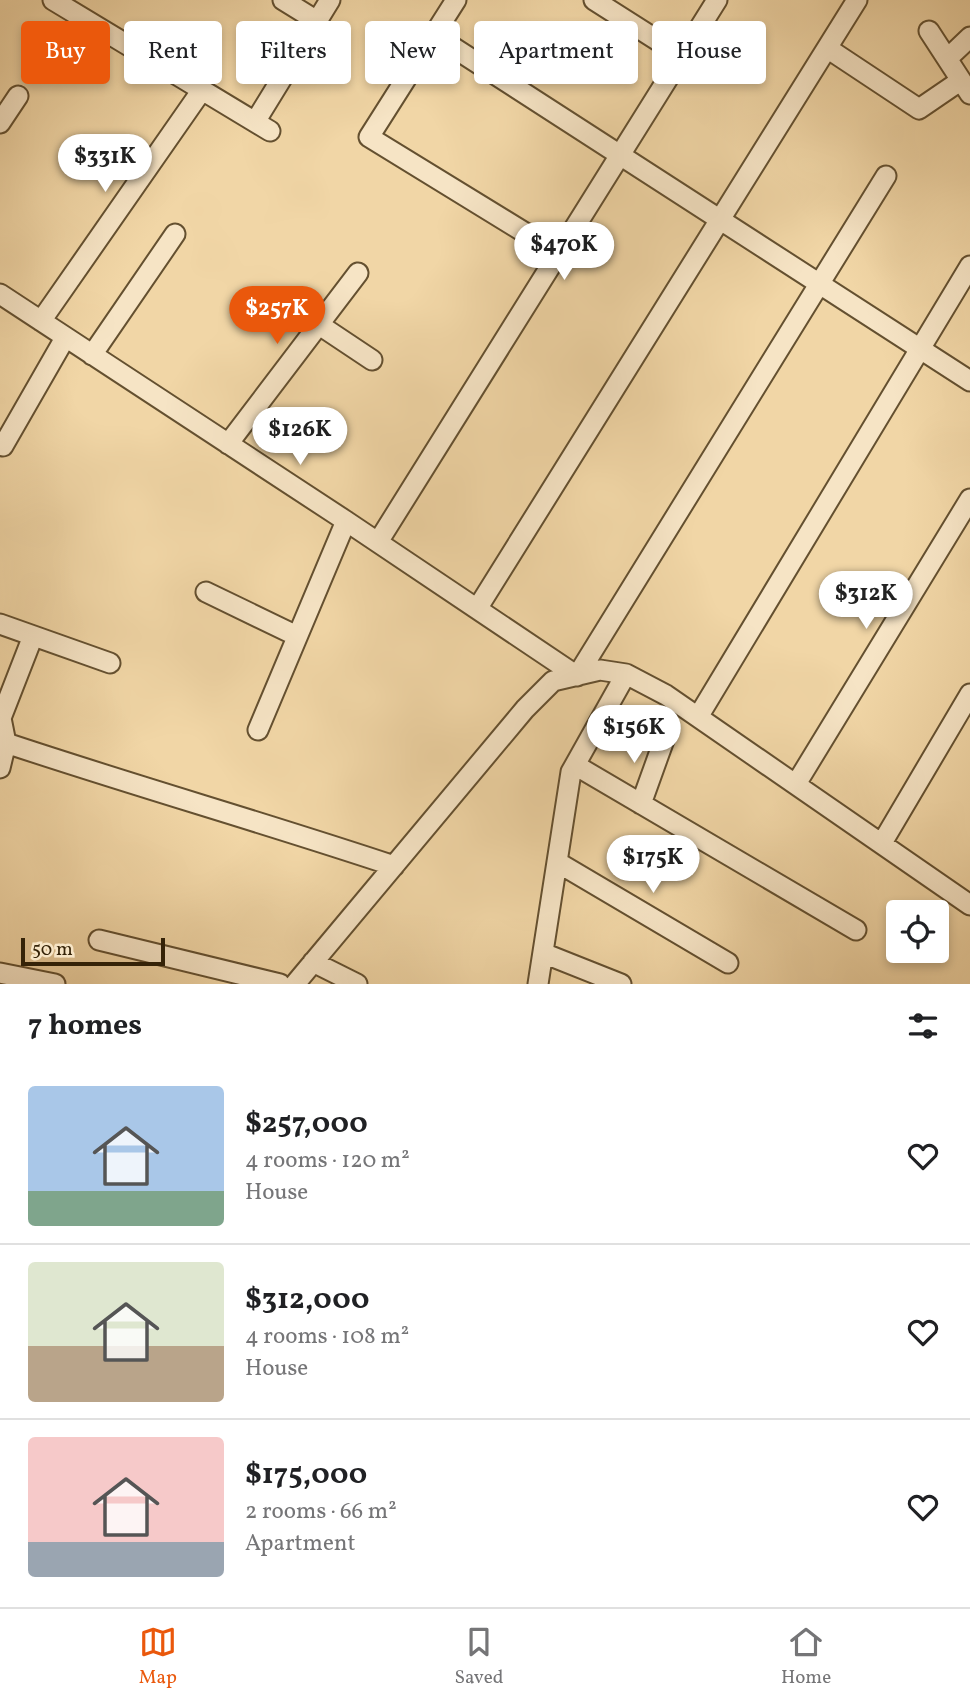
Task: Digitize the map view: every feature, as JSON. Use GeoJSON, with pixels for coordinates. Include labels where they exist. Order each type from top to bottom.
{"type":"FeatureCollection","features":[{"type":"Feature","properties":{"kind":"street"},"geometry":{"type":"LineString","coordinates":[[52,0],[263,126],[285,84]]}},
{"type":"Feature","properties":{"kind":"street"},"geometry":{"type":"LineString","coordinates":[[283,0],[317,21],[330,0]]}},
{"type":"Feature","properties":{"kind":"street"},"geometry":{"type":"LineString","coordinates":[[443,21],[456,0]]}},
{"type":"Feature","properties":{"kind":"street"},"geometry":{"type":"LineString","coordinates":[[594,0],[652,37]]}},
{"type":"Feature","properties":{"kind":"street"},"geometry":{"type":"LineString","coordinates":[[704,21],[717,0]]}},
{"type":"Feature","properties":{"kind":"street"},"geometry":{"type":"LineString","coordinates":[[477,609],[857,0]]}},
{"type":"Feature","properties":{"kind":"street"},"geometry":{"type":"LineString","coordinates":[[827,48],[919,109],[965,88],[929,31]]}},
{"type":"Feature","properties":{"kind":"street"},"geometry":{"type":"LineString","coordinates":[[948,58],[970,37]]}},
{"type":"Feature","properties":{"kind":"street"},"geometry":{"type":"LineString","coordinates":[[460,52],[970,381]]}},
{"type":"Feature","properties":{"kind":"street"},"geometry":{"type":"LineString","coordinates":[[403,84],[369,137],[558,253]]}},
{"type":"Feature","properties":{"kind":"street"},"geometry":{"type":"LineString","coordinates":[[378,542],[664,84]]}},
{"type":"Feature","properties":{"kind":"street"},"geometry":{"type":"LineString","coordinates":[[41,321],[202,90]]}},
{"type":"Feature","properties":{"kind":"street"},"geometry":{"type":"LineString","coordinates":[[0,123],[18,96]]}},
{"type":"Feature","properties":{"kind":"street"},"geometry":{"type":"LineString","coordinates":[[577,676],[886,176]]}},
{"type":"Feature","properties":{"kind":"street"},"geometry":{"type":"LineString","coordinates":[[92,355],[175,234]]}},
{"type":"Feature","properties":{"kind":"street"},"geometry":{"type":"LineString","coordinates":[[698,717],[970,266]]}},
{"type":"Feature","properties":{"kind":"street"},"geometry":{"type":"LineString","coordinates":[[228,444],[358,273]]}},
{"type":"Feature","properties":{"kind":"street"},"geometry":{"type":"LineString","coordinates":[[0,294],[577,676]]}},
{"type":"Feature","properties":{"kind":"street"},"geometry":{"type":"LineString","coordinates":[[318,324],[372,360]]}},
{"type":"Feature","properties":{"kind":"street"},"geometry":{"type":"LineString","coordinates":[[3,446],[65,338]]}},
{"type":"Feature","properties":{"kind":"street"},"geometry":{"type":"LineString","coordinates":[[796,783],[970,499]]}},
{"type":"Feature","properties":{"kind":"street"},"geometry":{"type":"LineString","coordinates":[[258,730],[346,521]]}},
{"type":"Feature","properties":{"kind":"street"},"geometry":{"type":"LineString","coordinates":[[206,592],[297,636]]}},
{"type":"Feature","properties":{"kind":"street"},"geometry":{"type":"LineString","coordinates":[[0,624],[110,663]]}},
{"type":"Feature","properties":{"kind":"street"},"geometry":{"type":"LineString","coordinates":[[0,768],[6,743],[1,718],[33,636]]}},
{"type":"Feature","properties":{"kind":"street"},"geometry":{"type":"LineString","coordinates":[[295,984],[525,709],[554,681],[600,670],[626,674],[666,695],[968,899]]}},
{"type":"Feature","properties":{"kind":"street"},"geometry":{"type":"LineString","coordinates":[[538,984],[571,772],[626,674]]}},
{"type":"Feature","properties":{"kind":"street"},"geometry":{"type":"LineString","coordinates":[[882,843],[970,694]]}},
{"type":"Feature","properties":{"kind":"street"},"geometry":{"type":"LineString","coordinates":[[641,804],[664,740]]}},
{"type":"Feature","properties":{"kind":"street"},"geometry":{"type":"LineString","coordinates":[[6,743],[394,866]]}},
{"type":"Feature","properties":{"kind":"street"},"geometry":{"type":"LineString","coordinates":[[575,765],[856,930]]}},
{"type":"Feature","properties":{"kind":"street"},"geometry":{"type":"LineString","coordinates":[[557,862],[728,962]]}},
{"type":"Feature","properties":{"kind":"street"},"geometry":{"type":"LineString","coordinates":[[99,940],[281,984]]}},
{"type":"Feature","properties":{"kind":"street"},"geometry":{"type":"LineString","coordinates":[[542,953],[621,984]]}},
{"type":"Feature","properties":{"kind":"street"},"geometry":{"type":"LineString","coordinates":[[313,962],[357,984]]}},
{"type":"Feature","properties":{"kind":"street"},"geometry":{"type":"LineString","coordinates":[[0,972],[55,984]]}}]}
